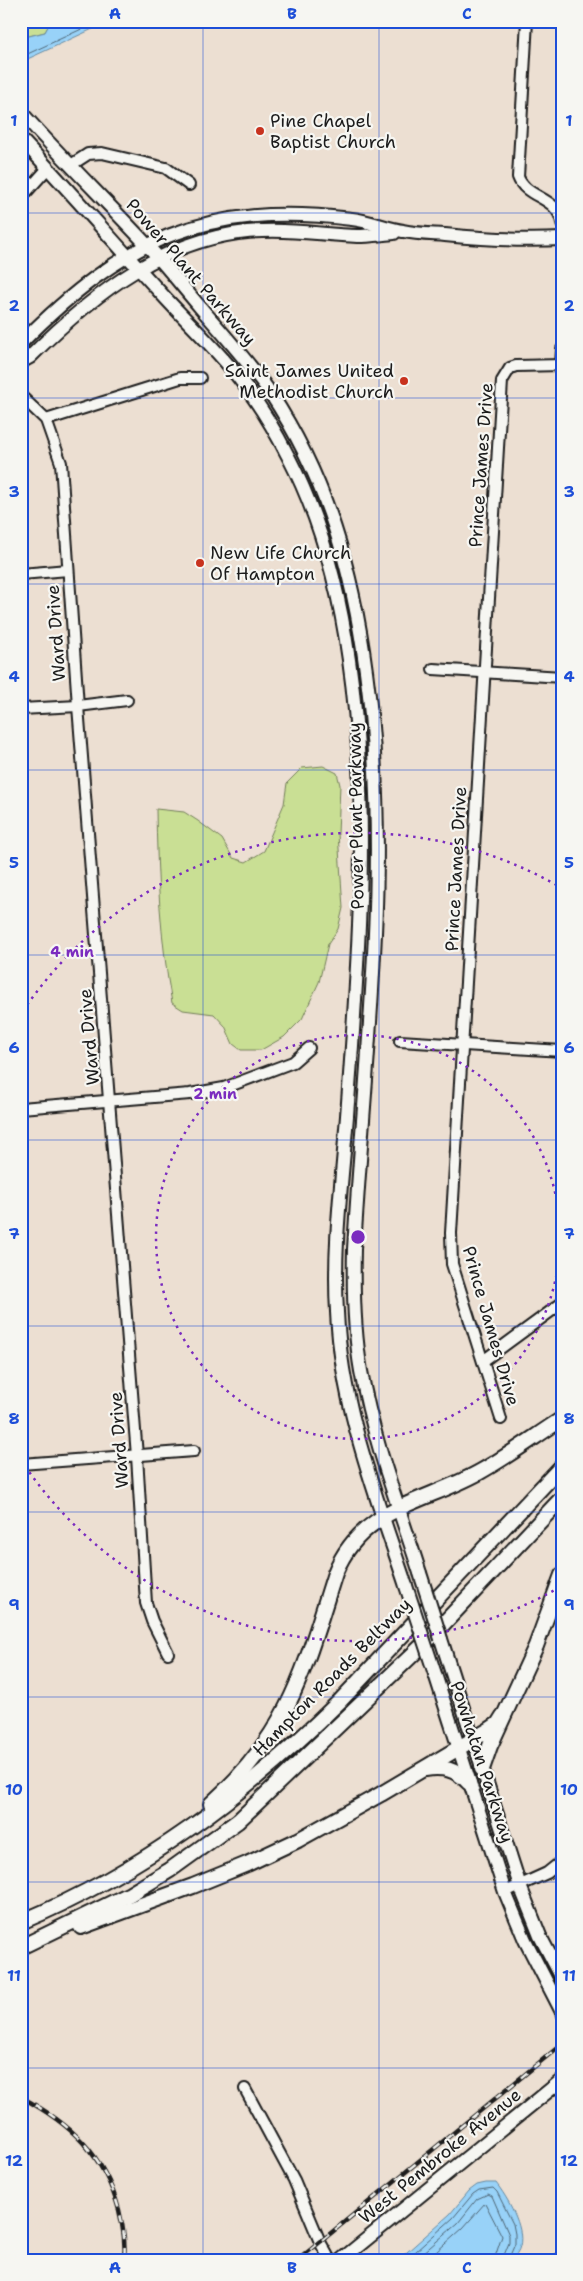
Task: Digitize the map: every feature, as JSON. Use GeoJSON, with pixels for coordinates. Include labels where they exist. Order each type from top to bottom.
{"type":"FeatureCollection","features":[{"type":"Feature","properties":{"kind":"highway"},"geometry":{"type":"LineString","coordinates":[[162,1849],[238,1780],[266,1744],[283,1717],[298,1685],[341,1558],[350,1544],[383,1517],[399,1507],[477,1474],[562,1419]]}},
{"type":"Feature","properties":{"kind":"highway","name":"Hampton Roads Beltway"},"geometry":{"type":"LineString","coordinates":[[21,1922],[93,1889],[162,1849],[240,1792],[302,1739],[562,1466]]}},
{"type":"Feature","properties":{"kind":"highway","name":"Hampton Roads Beltway"},"geometry":{"type":"LineString","coordinates":[[21,1947],[130,1894],[170,1870],[238,1821],[429,1639],[562,1498]]}},
{"type":"Feature","properties":{"kind":"highway"},"geometry":{"type":"LineString","coordinates":[[482,1769],[503,1716],[536,1646],[562,1575]]}},
{"type":"Feature","properties":{"kind":"highway"},"geometry":{"type":"LineString","coordinates":[[21,1947],[103,1920],[247,1864],[298,1840],[422,1770],[498,1724],[503,1716]]}},
{"type":"Feature","properties":{"kind":"highway"},"geometry":{"type":"LineString","coordinates":[[422,1770],[438,1768],[453,1770],[469,1783]]}},
{"type":"Feature","properties":{"kind":"main road","name":"Power Plant Parkway"},"geometry":{"type":"LineString","coordinates":[[21,112],[147,245],[253,369],[291,428],[315,475],[330,511],[347,563],[358,615],[374,732],[378,869],[374,960],[355,1234],[354,1310],[361,1371],[367,1402],[399,1507]]}},
{"type":"Feature","properties":{"kind":"main road","name":"Power Plant Parkway"},"geometry":{"type":"LineString","coordinates":[[21,139],[238,377],[273,428],[294,468],[326,546],[338,596],[355,702],[361,808],[361,899],[336,1254],[337,1315],[340,1353],[350,1406],[383,1517]]}},
{"type":"Feature","properties":{"kind":"main road"},"geometry":{"type":"LineString","coordinates":[[21,343],[65,300],[127,255],[198,225],[227,218],[259,214],[307,215],[355,220],[404,232]]}},
{"type":"Feature","properties":{"kind":"main road"},"geometry":{"type":"LineString","coordinates":[[21,362],[30,357],[89,301],[138,268],[198,242],[252,231],[290,230],[357,236],[404,232],[513,240],[562,239]]}},
{"type":"Feature","properties":{"kind":"main road","name":"Powhatan Parkway"},"geometry":{"type":"LineString","coordinates":[[399,1507],[520,1886],[540,1936],[562,1978]]}},
{"type":"Feature","properties":{"kind":"main road","name":"Powhatan Parkway"},"geometry":{"type":"LineString","coordinates":[[383,1517],[505,1892],[525,1940],[562,2012]]}},
{"type":"Feature","properties":{"kind":"main road","name":"West Pembroke Avenue"},"geometry":{"type":"LineString","coordinates":[[341,2260],[562,2080]]}},
{"type":"Feature","properties":{"kind":"street"},"geometry":{"type":"LineString","coordinates":[[527,21],[518,177],[526,188],[552,205],[561,215]]}},
{"type":"Feature","properties":{"kind":"street"},"geometry":{"type":"LineString","coordinates":[[71,165],[88,154],[97,152],[166,168],[189,185]]}},
{"type":"Feature","properties":{"kind":"street"},"geometry":{"type":"LineString","coordinates":[[21,198],[48,168]]}},
{"type":"Feature","properties":{"kind":"street"},"geometry":{"type":"LineString","coordinates":[[561,365],[562,349]]}},
{"type":"Feature","properties":{"kind":"street","name":"Prince James Drive"},"geometry":{"type":"LineString","coordinates":[[501,1419],[451,1255],[462,1045],[502,381],[505,374],[516,366],[561,365]]}},
{"type":"Feature","properties":{"kind":"street"},"geometry":{"type":"LineString","coordinates":[[46,420],[180,378],[200,378]]}},
{"type":"Feature","properties":{"kind":"street","name":"Ward Drive"},"geometry":{"type":"LineString","coordinates":[[21,396],[46,420],[61,463],[78,706],[137,1456],[146,1603],[152,1621],[168,1653]]}},
{"type":"Feature","properties":{"kind":"street"},"geometry":{"type":"LineString","coordinates":[[21,574],[68,570]]}},
{"type":"Feature","properties":{"kind":"street"},"geometry":{"type":"LineString","coordinates":[[433,670],[562,677]]}},
{"type":"Feature","properties":{"kind":"street"},"geometry":{"type":"LineString","coordinates":[[21,709],[78,706],[127,700]]}},
{"type":"Feature","properties":{"kind":"street"},"geometry":{"type":"LineString","coordinates":[[400,1041],[562,1051]]}},
{"type":"Feature","properties":{"kind":"street"},"geometry":{"type":"LineString","coordinates":[[21,1108],[190,1094],[224,1088],[293,1062],[309,1048]]}},
{"type":"Feature","properties":{"kind":"street"},"geometry":{"type":"LineString","coordinates":[[482,1361],[562,1303]]}},
{"type":"Feature","properties":{"kind":"street"},"geometry":{"type":"LineString","coordinates":[[21,1464],[194,1451]]}},
{"type":"Feature","properties":{"kind":"street"},"geometry":{"type":"LineString","coordinates":[[505,1892],[547,1873],[562,1861]]}},
{"type":"Feature","properties":{"kind":"street"},"geometry":{"type":"LineString","coordinates":[[245,2089],[294,2180],[320,2242],[330,2260]]}},
{"type":"Feature","properties":{"kind":"street"},"geometry":{"type":"LineString","coordinates":[[558,2260],[562,2258]]}},
{"type":"Feature","properties":{"kind":"green space"},"geometry":{"type":"Polygon","coordinates":[[[21,21],[51,21],[45,32],[21,38],[21,21]]]}},
{"type":"Feature","properties":{"kind":"green space"},"geometry":{"type":"Polygon","coordinates":[[[323,766],[337,773],[340,785],[338,834],[343,908],[338,929],[328,944],[319,982],[302,1019],[284,1037],[261,1050],[241,1050],[233,1044],[225,1026],[214,1014],[183,1010],[172,1003],[160,906],[156,809],[184,812],[222,839],[233,858],[246,862],[264,851],[284,804],[287,783],[302,768],[323,766]]]}},
{"type":"Feature","properties":{"kind":"water"},"geometry":{"type":"Polygon","coordinates":[[[51,21],[110,21],[21,62],[21,38],[45,32],[51,21]]]}},
{"type":"Feature","properties":{"kind":"water"},"geometry":{"type":"Polygon","coordinates":[[[496,2183],[510,2204],[518,2221],[521,2238],[520,2246],[512,2260],[398,2260],[450,2214],[469,2191],[477,2185],[496,2183]]]}},
{"type":"Feature","properties":{"kind":"railway"},"geometry":{"type":"LineString","coordinates":[[298,2260],[562,2044]]}},
{"type":"Feature","properties":{"kind":"railway"},"geometry":{"type":"LineString","coordinates":[[21,2097],[39,2107],[70,2130],[95,2157],[113,2190],[119,2210],[124,2235],[124,2260]]}},
{"type":"Feature","properties":{"kind":"place","name":"Pine Chapel Baptist Church"},"geometry":{"type":"Point","coordinates":[260,131]}},
{"type":"Feature","properties":{"kind":"place","name":"Saint James United Methodist Church"},"geometry":{"type":"Point","coordinates":[404,381]}},
{"type":"Feature","properties":{"kind":"place","name":"New Life Church Of Hampton"},"geometry":{"type":"Point","coordinates":[200,563]}}]}
